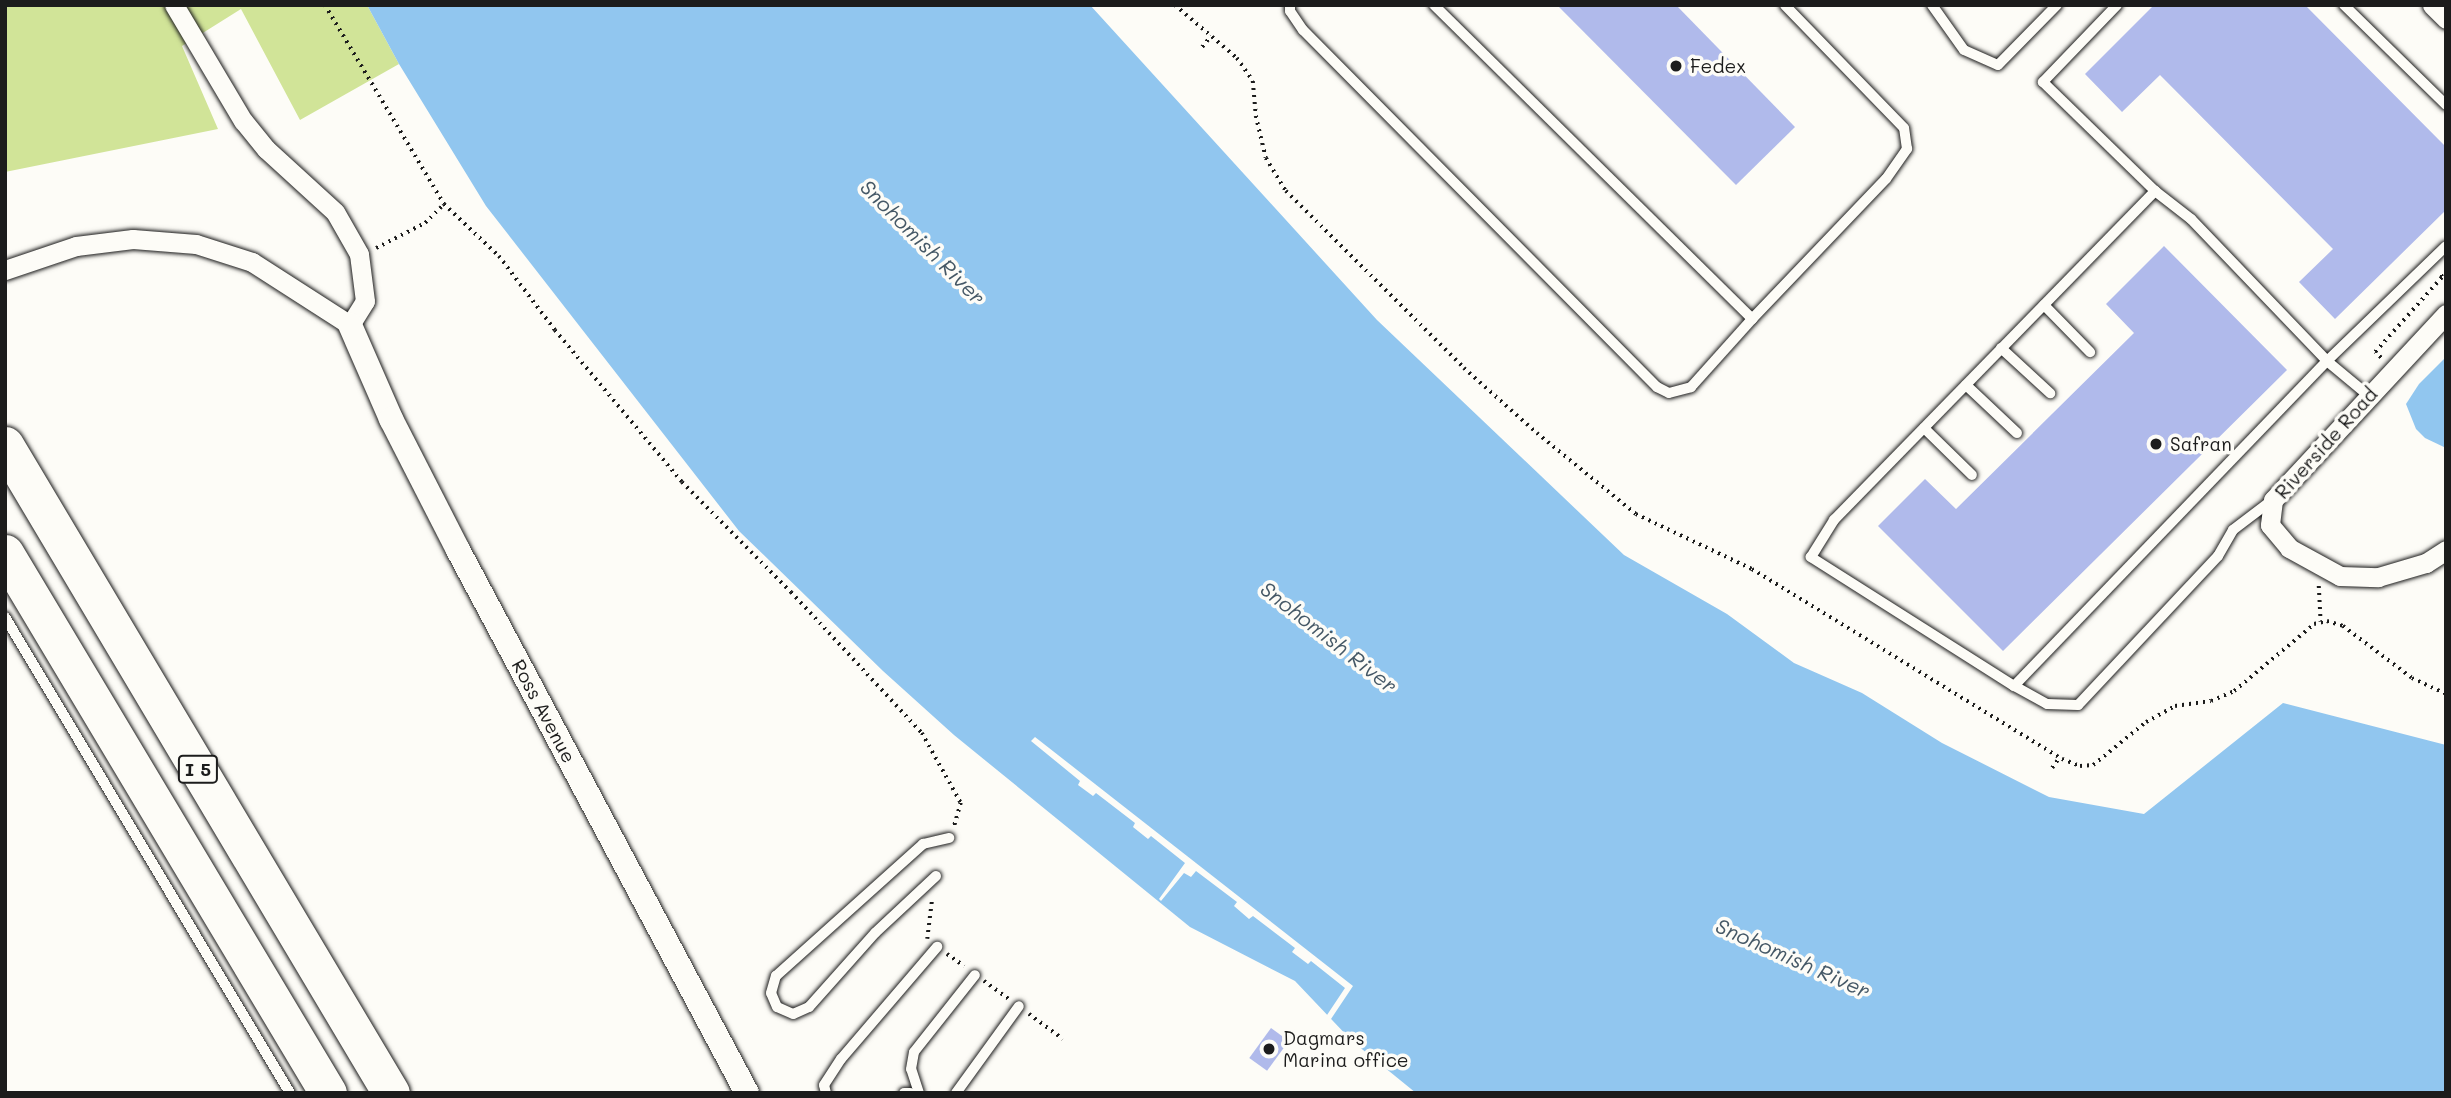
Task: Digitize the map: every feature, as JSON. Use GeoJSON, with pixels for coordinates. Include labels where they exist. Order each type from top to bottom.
{"type":"FeatureCollection","features":[{"type":"Feature","properties":{"kind":"highway","name":"I 5"},"geometry":{"type":"LineString","coordinates":[[5,445],[391,1093]]}},
{"type":"Feature","properties":{"kind":"highway"},"geometry":{"type":"LineString","coordinates":[[5,553],[328,1093]]}},
{"type":"Feature","properties":{"kind":"street"},"geometry":{"type":"LineString","coordinates":[[7,269],[76,246],[121,240],[196,244],[252,262],[351,325],[365,301],[360,256],[335,212],[266,149],[243,121],[174,5]]}},
{"type":"Feature","properties":{"kind":"street"},"geometry":{"type":"LineString","coordinates":[[2432,5],[2446,19]]}},
{"type":"Feature","properties":{"kind":"street","name":"Riverside Road"},"geometry":{"type":"LineString","coordinates":[[2446,314],[2273,500],[2270,525],[2289,548],[2340,576],[2378,577],[2426,563],[2446,550]]}},
{"type":"Feature","properties":{"kind":"street","name":"Ross Avenue"},"geometry":{"type":"LineString","coordinates":[[351,325],[391,419],[458,550],[747,1093]]}},
{"type":"Feature","properties":{"kind":"lane"},"geometry":{"type":"LineString","coordinates":[[1290,5],[1290,12],[1303,30],[1657,387],[1669,393],[1691,387],[1886,179],[1907,149],[1904,128],[1785,5]]}},
{"type":"Feature","properties":{"kind":"lane"},"geometry":{"type":"LineString","coordinates":[[1434,5],[1752,319]]}},
{"type":"Feature","properties":{"kind":"lane"},"geometry":{"type":"LineString","coordinates":[[1933,5],[1964,50],[1998,65],[2057,5]]}},
{"type":"Feature","properties":{"kind":"lane"},"geometry":{"type":"LineString","coordinates":[[2118,5],[2043,82],[2155,191],[2191,219],[2327,361],[2368,395]]}},
{"type":"Feature","properties":{"kind":"lane"},"geometry":{"type":"LineString","coordinates":[[2344,5],[2446,105]]}},
{"type":"Feature","properties":{"kind":"lane"},"geometry":{"type":"LineString","coordinates":[[2155,191],[1834,520],[1811,557],[2014,686],[2047,704],[2078,705],[2218,556],[2233,530],[2273,500]]}},
{"type":"Feature","properties":{"kind":"lane"},"geometry":{"type":"LineString","coordinates":[[2014,686],[2327,361],[2446,246]]}},
{"type":"Feature","properties":{"kind":"lane"},"geometry":{"type":"LineString","coordinates":[[2044,305],[2090,352]]}},
{"type":"Feature","properties":{"kind":"lane"},"geometry":{"type":"LineString","coordinates":[[2001,348],[2050,393]]}},
{"type":"Feature","properties":{"kind":"lane"},"geometry":{"type":"LineString","coordinates":[[1966,385],[2017,433]]}},
{"type":"Feature","properties":{"kind":"lane"},"geometry":{"type":"LineString","coordinates":[[1924,428],[1972,475]]}},
{"type":"Feature","properties":{"kind":"lane"},"geometry":{"type":"LineString","coordinates":[[5,617],[290,1093]]}},
{"type":"Feature","properties":{"kind":"lane"},"geometry":{"type":"LineString","coordinates":[[936,876],[874,933],[809,1007],[793,1013],[777,1007],[771,993],[776,976],[923,844],[949,838]]}},
{"type":"Feature","properties":{"kind":"lane"},"geometry":{"type":"LineString","coordinates":[[826,1093],[824,1084],[841,1059],[937,947]]}},
{"type":"Feature","properties":{"kind":"lane"},"geometry":{"type":"LineString","coordinates":[[919,1093],[911,1069],[914,1052],[975,975]]}},
{"type":"Feature","properties":{"kind":"lane"},"geometry":{"type":"LineString","coordinates":[[956,1093],[1019,1006]]}},
{"type":"Feature","properties":{"kind":"lane"},"geometry":{"type":"LineString","coordinates":[[904,1093],[910,1093]]}},
{"type":"Feature","properties":{"kind":"path"},"geometry":{"type":"LineString","coordinates":[[325,5],[404,142],[444,204],[499,256],[612,401],[682,482],[791,592],[922,733],[961,803],[949,838]]}},
{"type":"Feature","properties":{"kind":"path"},"geometry":{"type":"LineString","coordinates":[[1175,5],[1237,58],[1253,81],[1266,158],[1286,191],[1464,368],[1538,433],[1636,514],[1752,569],[2059,758],[2080,766],[2093,765],[2146,722],[2175,706],[2211,701],[2234,691],[2314,624],[2321,622],[2343,625],[2412,678],[2446,694]]}},
{"type":"Feature","properties":{"kind":"path"},"geometry":{"type":"LineString","coordinates":[[1202,47],[1211,36]]}},
{"type":"Feature","properties":{"kind":"path"},"geometry":{"type":"LineString","coordinates":[[360,256],[425,223],[444,204]]}},
{"type":"Feature","properties":{"kind":"path"},"geometry":{"type":"LineString","coordinates":[[2382,359],[2375,352],[2442,277],[2440,274]]}},
{"type":"Feature","properties":{"kind":"path"},"geometry":{"type":"LineString","coordinates":[[2317,563],[2321,622]]}},
{"type":"Feature","properties":{"kind":"path"},"geometry":{"type":"LineString","coordinates":[[2052,768],[2059,758]]}},
{"type":"Feature","properties":{"kind":"path"},"geometry":{"type":"LineString","coordinates":[[936,876],[927,939],[1063,1039]]}},
{"type":"Feature","properties":{"kind":"green space"},"geometry":{"type":"Polygon","coordinates":[[[5,5],[367,5],[399,64],[300,120],[241,9],[182,46],[218,129],[5,172],[5,5]]]}},
{"type":"Feature","properties":{"kind":"water","name":"Snohomish River"},"geometry":{"type":"Polygon","coordinates":[[[367,5],[1090,5],[1377,320],[1624,555],[1727,614],[1794,663],[1862,693],[1942,743],[2049,797],[2144,814],[2283,703],[2446,745],[2446,1093],[1416,1093],[1352,1041],[1295,981],[1190,927],[954,735],[883,671],[739,531],[486,206],[399,64],[367,5]]]}},
{"type":"Feature","properties":{"kind":"water"},"geometry":{"type":"Polygon","coordinates":[[[2446,357],[2446,448],[2425,438],[2416,429],[2406,404],[2419,384],[2446,357]]]}},
{"type":"Feature","properties":{"kind":"pier"},"geometry":{"type":"Polygon","coordinates":[[[1035,737],[1353,986],[1329,1022],[1325,1018],[1345,988],[1311,961],[1308,964],[1292,952],[1295,948],[1253,916],[1249,919],[1234,906],[1237,902],[1196,871],[1191,877],[1184,873],[1161,901],[1159,899],[1185,863],[1151,836],[1148,839],[1133,827],[1135,823],[1096,793],[1093,796],[1078,785],[1080,781],[1031,741],[1035,737]]]}},
{"type":"Feature","properties":{"kind":"building","name":"Fedex"},"geometry":{"type":"Polygon","coordinates":[[[1557,5],[1676,5],[1795,127],[1736,185],[1557,5]]]}},
{"type":"Feature","properties":{"kind":"building"},"geometry":{"type":"Polygon","coordinates":[[[2154,5],[2305,5],[2446,147],[2446,210],[2335,319],[2299,282],[2333,249],[2160,75],[2122,112],[2085,74],[2154,5]]]}},
{"type":"Feature","properties":{"kind":"building"},"geometry":{"type":"Polygon","coordinates":[[[2164,246],[2287,370],[2003,651],[1878,526],[1925,479],[1956,509],[2134,333],[2106,304],[2164,246]]]}},
{"type":"Feature","properties":{"kind":"building","name":"Dagmars Marina office"},"geometry":{"type":"Polygon","coordinates":[[[1271,1028],[1289,1041],[1267,1071],[1249,1058],[1271,1028]]]}},
{"type":"Feature","properties":{"kind":"place","name":"Fedex"},"geometry":{"type":"Point","coordinates":[1676,66]}},
{"type":"Feature","properties":{"kind":"place","name":"Safran"},"geometry":{"type":"Point","coordinates":[2156,444]}},
{"type":"Feature","properties":{"kind":"place","name":"Dagmars Marina office"},"geometry":{"type":"Point","coordinates":[1269,1049]}}]}
